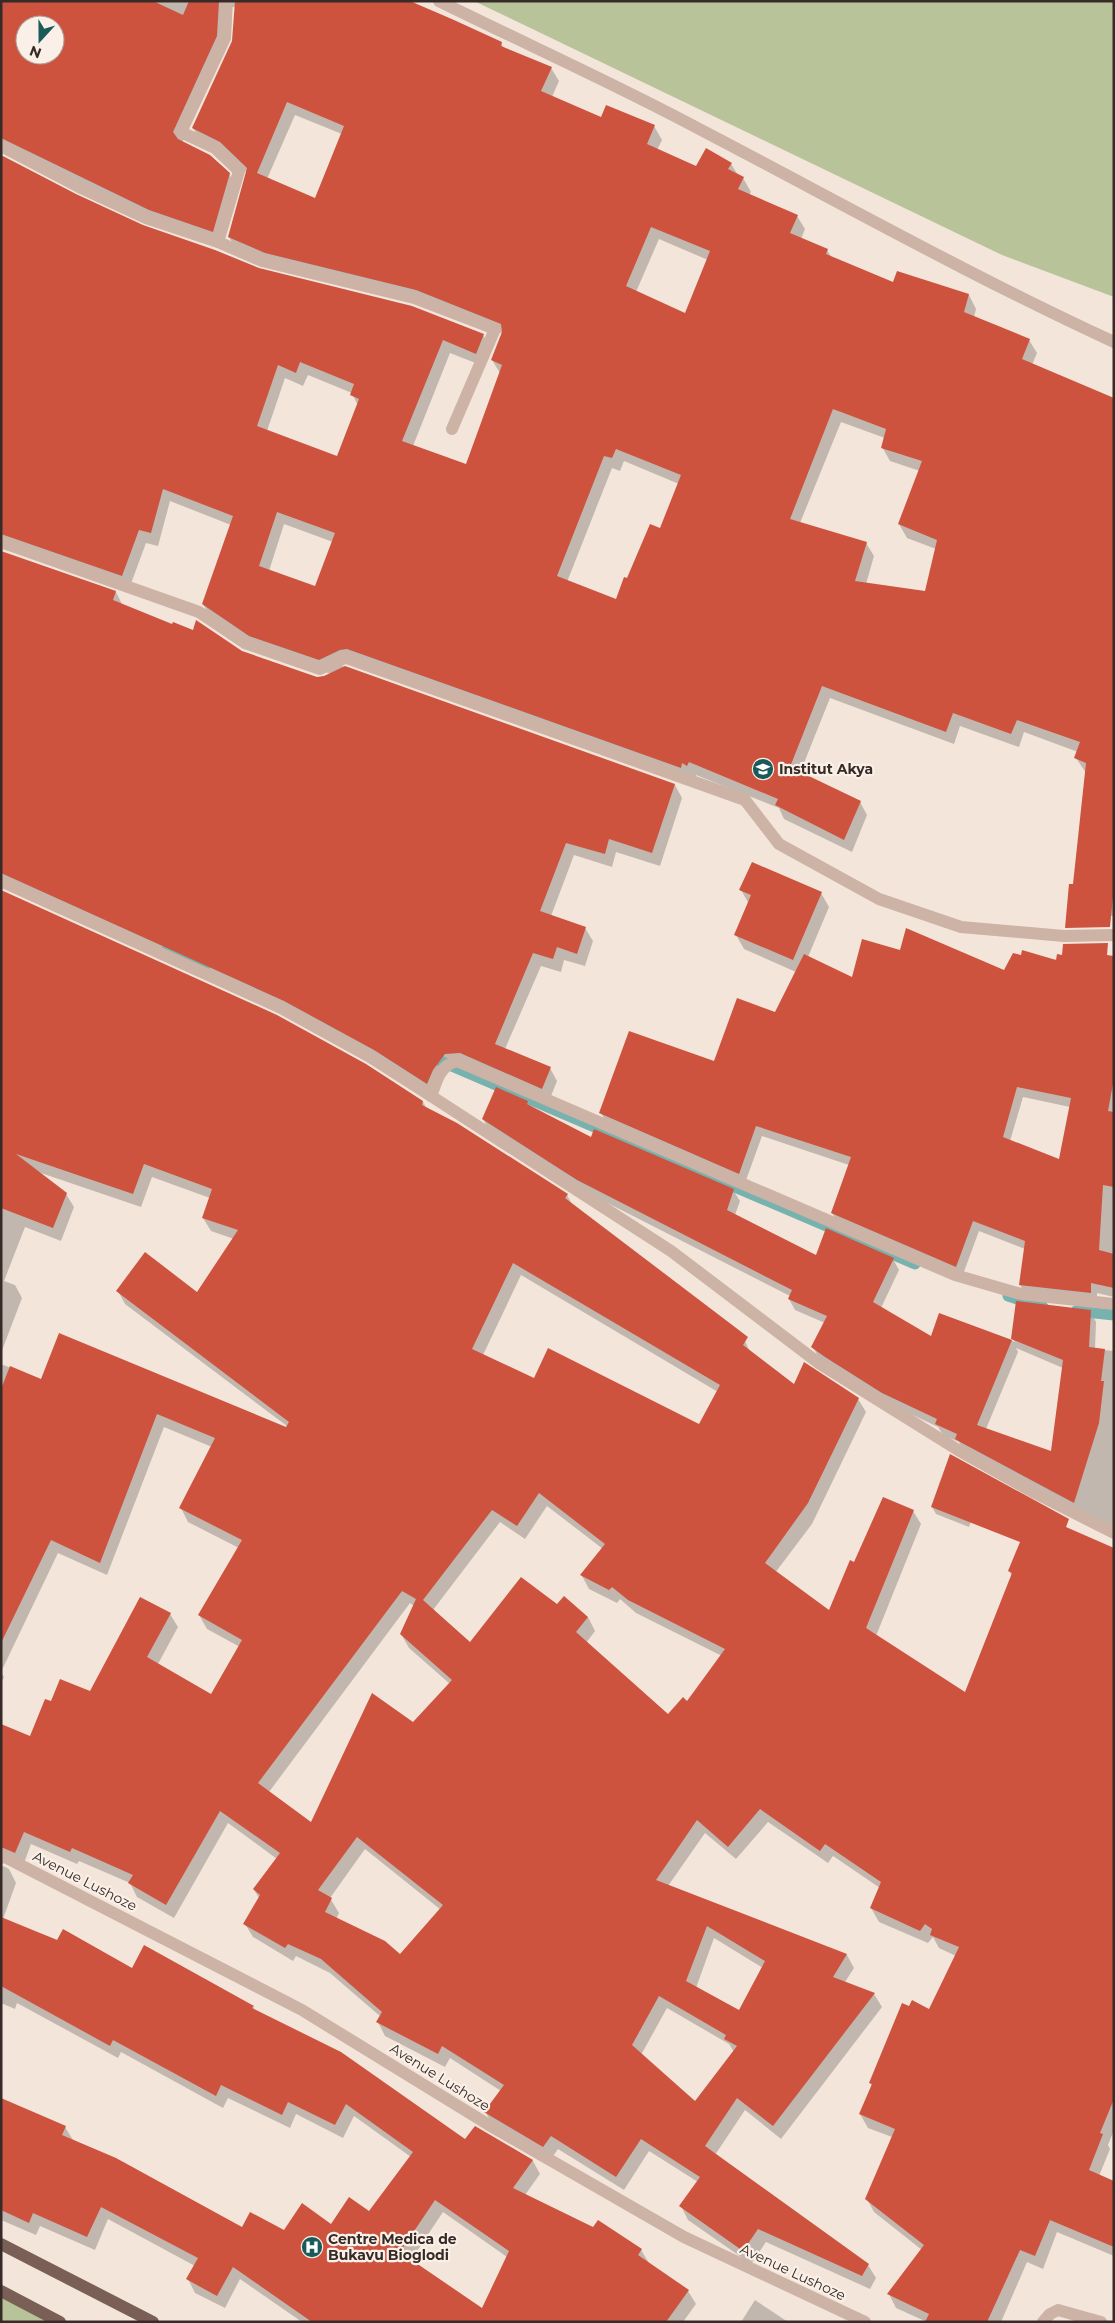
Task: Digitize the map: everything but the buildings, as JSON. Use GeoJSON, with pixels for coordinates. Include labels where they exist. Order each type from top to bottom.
{"type":"FeatureCollection","features":[{"type":"Feature","properties":{"kind":"main road"},"geometry":{"type":"LineString","coordinates":[[1,2244],[153,2322]]}},
{"type":"Feature","properties":{"kind":"main road"},"geometry":{"type":"LineString","coordinates":[[1,2291],[60,2322]]}},
{"type":"Feature","properties":{"kind":"street"},"geometry":{"type":"LineString","coordinates":[[218,242],[239,171],[215,148],[181,132],[225,38],[227,1]]}},
{"type":"Feature","properties":{"kind":"street"},"geometry":{"type":"LineString","coordinates":[[439,1],[703,130],[850,210],[1032,304],[1114,342]]}},
{"type":"Feature","properties":{"kind":"street"},"geometry":{"type":"LineString","coordinates":[[1,146],[79,187],[146,218],[218,242],[262,261],[414,298],[495,329],[452,429]]}},
{"type":"Feature","properties":{"kind":"street"},"geometry":{"type":"LineString","coordinates":[[1,542],[199,612],[245,643],[320,669],[344,657],[745,800],[779,844],[878,899],[960,927],[1064,936],[1114,935]]}},
{"type":"Feature","properties":{"kind":"street"},"geometry":{"type":"LineString","coordinates":[[1,881],[281,1008],[370,1057],[671,1251],[820,1364],[958,1450],[1114,1533]]}},
{"type":"Feature","properties":{"kind":"street"},"geometry":{"type":"LineString","coordinates":[[431,1096],[446,1064],[458,1061],[955,1275],[1021,1294],[1114,1304]]}},
{"type":"Feature","properties":{"kind":"street","name":"Avenue Lushoze"},"geometry":{"type":"LineString","coordinates":[[1,1855],[302,2010],[489,2125],[684,2237],[865,2322]]}},
{"type":"Feature","properties":{"kind":"street"},"geometry":{"type":"LineString","coordinates":[[1043,2322],[1050,2314],[1058,2310],[1100,2322]]}},
{"type":"Feature","properties":{"kind":"green space"},"geometry":{"type":"Polygon","coordinates":[[[474,1],[1114,1],[1114,297],[1002,255],[474,1]]]}},
{"type":"Feature","properties":{"kind":"green space"},"geometry":{"type":"Polygon","coordinates":[[[1,2295],[56,2322],[1,2322],[1,2295]]]}},
{"type":"Feature","properties":{"kind":"waterway"},"geometry":{"type":"LineString","coordinates":[[166,951],[206,964]]}},
{"type":"Feature","properties":{"kind":"waterway"},"geometry":{"type":"LineString","coordinates":[[426,1055],[915,1264]]}},
{"type":"Feature","properties":{"kind":"waterway"},"geometry":{"type":"LineString","coordinates":[[1008,1296],[1043,1307]]}},
{"type":"Feature","properties":{"kind":"waterway"},"geometry":{"type":"LineString","coordinates":[[1076,1311],[1114,1315]]}},
{"type":"Feature","properties":{"kind":"place","name":"Institut Akya"},"geometry":{"type":"Point","coordinates":[763,769]}},
{"type":"Feature","properties":{"kind":"place","name":"Centre Medica de Bukavu Bioglodi"},"geometry":{"type":"Point","coordinates":[312,2247]}}]}
